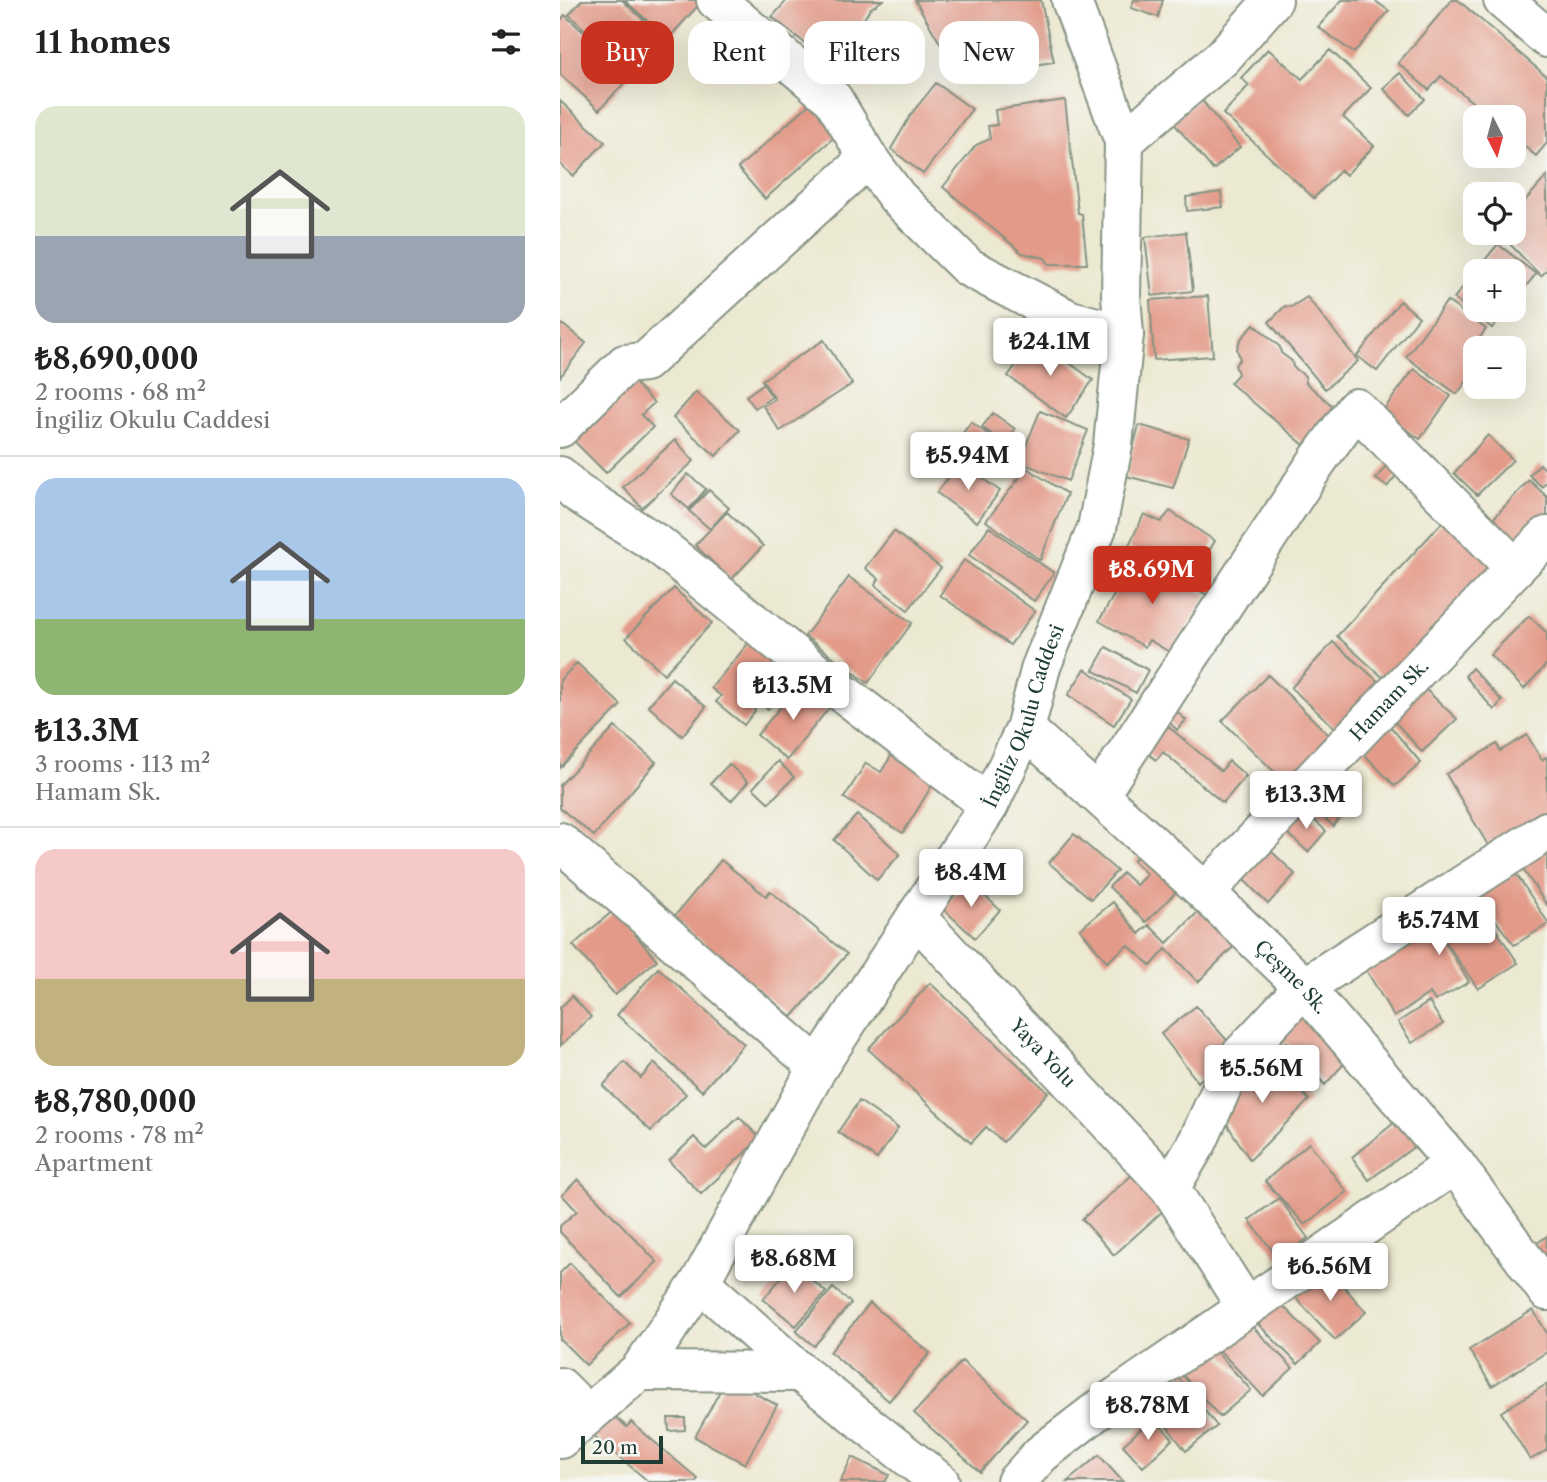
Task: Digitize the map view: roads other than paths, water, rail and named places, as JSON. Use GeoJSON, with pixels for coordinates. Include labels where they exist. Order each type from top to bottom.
{"type":"FeatureCollection","features":[{"type":"Feature","properties":{"kind":"street"},"geometry":{"type":"LineString","coordinates":[[716,0],[833,99],[868,158],[897,197],[968,267],[1070,320],[1124,334]]}},
{"type":"Feature","properties":{"kind":"street","name":"İngiliz Okulu Caddesi"},"geometry":{"type":"LineString","coordinates":[[574,1427],[639,1371],[699,1282],[818,1067],[989,805],[1025,729],[1041,667],[1097,528],[1113,445],[1124,334],[1121,296],[1124,141],[1071,0]]}},
{"type":"Feature","properties":{"kind":"street"},"geometry":{"type":"LineString","coordinates":[[1124,141],[1222,58],[1273,0]]}},
{"type":"Feature","properties":{"kind":"street"},"geometry":{"type":"LineString","coordinates":[[1503,0],[1547,38]]}},
{"type":"Feature","properties":{"kind":"street"},"geometry":{"type":"LineString","coordinates":[[560,428],[625,364],[645,362],[868,158]]}},
{"type":"Feature","properties":{"kind":"street"},"geometry":{"type":"LineString","coordinates":[[1099,795],[1318,460],[1356,408],[1515,568]]}},
{"type":"Feature","properties":{"kind":"street"},"geometry":{"type":"LineString","coordinates":[[560,476],[576,492],[660,546],[805,664],[989,805]]}},
{"type":"Feature","properties":{"kind":"street","name":"Hamam Sk."},"geometry":{"type":"LineString","coordinates":[[1205,892],[1547,536]]}},
{"type":"Feature","properties":{"kind":"street","name":"Çeşme Sk."},"geometry":{"type":"LineString","coordinates":[[1025,729],[1205,892],[1304,987],[1455,1164],[1547,1291]]}},
{"type":"Feature","properties":{"kind":"street"},"geometry":{"type":"LineString","coordinates":[[1170,1188],[1198,1141],[1233,1063],[1304,987],[1547,831]]}},
{"type":"Feature","properties":{"kind":"street"},"geometry":{"type":"LineString","coordinates":[[560,842],[818,1067]]}},
{"type":"Feature","properties":{"kind":"street","name":"Yaya Yolu"},"geometry":{"type":"LineString","coordinates":[[916,917],[1170,1188],[1246,1307]]}},
{"type":"Feature","properties":{"kind":"street"},"geometry":{"type":"LineString","coordinates":[[1016,1482],[1041,1454],[1091,1415],[1455,1164]]}},
{"type":"Feature","properties":{"kind":"street"},"geometry":{"type":"LineString","coordinates":[[699,1282],[800,1372],[940,1482]]}},
{"type":"Feature","properties":{"kind":"street"},"geometry":{"type":"LineString","coordinates":[[639,1371],[800,1372]]}},
{"type":"Feature","properties":{"kind":"street"},"geometry":{"type":"LineString","coordinates":[[560,1388],[574,1427]]}}]}
